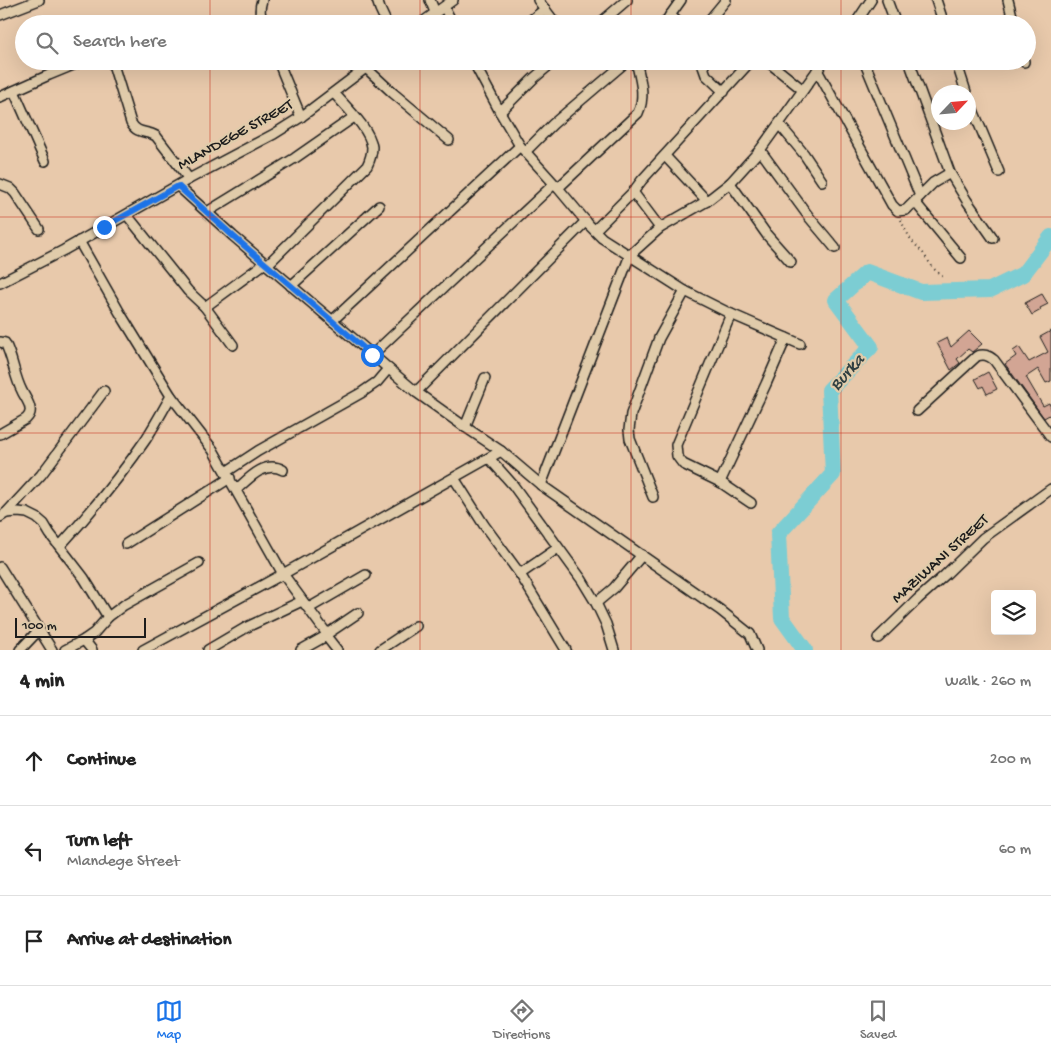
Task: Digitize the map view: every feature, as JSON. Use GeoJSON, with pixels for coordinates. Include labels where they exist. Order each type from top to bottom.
{"type":"FeatureCollection","features":[{"type":"Feature","properties":{"kind":"street"},"geometry":{"type":"LineString","coordinates":[[0,15],[39,0]]}},
{"type":"Feature","properties":{"kind":"street"},"geometry":{"type":"LineString","coordinates":[[260,15],[262,0]]}},
{"type":"Feature","properties":{"kind":"street"},"geometry":{"type":"LineString","coordinates":[[377,0],[383,15]]}},
{"type":"Feature","properties":{"kind":"street"},"geometry":{"type":"LineString","coordinates":[[430,0],[435,12]]}},
{"type":"Feature","properties":{"kind":"street"},"geometry":{"type":"LineString","coordinates":[[431,15],[453,0]]}},
{"type":"Feature","properties":{"kind":"street"},"geometry":{"type":"LineString","coordinates":[[538,0],[549,15]]}},
{"type":"Feature","properties":{"kind":"street"},"geometry":{"type":"LineString","coordinates":[[610,15],[628,0]]}},
{"type":"Feature","properties":{"kind":"street"},"geometry":{"type":"LineString","coordinates":[[670,15],[681,0]]}},
{"type":"Feature","properties":{"kind":"street"},"geometry":{"type":"LineString","coordinates":[[714,15],[726,0]]}},
{"type":"Feature","properties":{"kind":"street"},"geometry":{"type":"LineString","coordinates":[[861,15],[872,0]]}},
{"type":"Feature","properties":{"kind":"street"},"geometry":{"type":"LineString","coordinates":[[887,0],[893,15]]}},
{"type":"Feature","properties":{"kind":"street"},"geometry":{"type":"LineString","coordinates":[[936,0],[941,15]]}},
{"type":"Feature","properties":{"kind":"street"},"geometry":{"type":"LineString","coordinates":[[1008,0],[1012,15]]}},
{"type":"Feature","properties":{"kind":"street"},"geometry":{"type":"LineString","coordinates":[[444,6],[448,15]]}},
{"type":"Feature","properties":{"kind":"street"},"geometry":{"type":"LineString","coordinates":[[537,15],[545,9]]}},
{"type":"Feature","properties":{"kind":"street"},"geometry":{"type":"LineString","coordinates":[[1,94],[14,91],[60,70]]}},
{"type":"Feature","properties":{"kind":"street"},"geometry":{"type":"LineString","coordinates":[[115,70],[133,127],[139,131],[156,136],[189,179]]}},
{"type":"Feature","properties":{"kind":"street"},"geometry":{"type":"LineString","coordinates":[[282,70],[301,117]]}},
{"type":"Feature","properties":{"kind":"street","name":"MLANDEGE STREET"},"geometry":{"type":"LineString","coordinates":[[0,283],[274,134],[334,94],[364,70]]}},
{"type":"Feature","properties":{"kind":"street"},"geometry":{"type":"LineString","coordinates":[[368,70],[448,140]]}},
{"type":"Feature","properties":{"kind":"street"},"geometry":{"type":"LineString","coordinates":[[478,70],[500,112],[523,148],[602,238],[685,292],[800,344]]}},
{"type":"Feature","properties":{"kind":"street"},"geometry":{"type":"LineString","coordinates":[[500,112],[544,70]]}},
{"type":"Feature","properties":{"kind":"street"},"geometry":{"type":"LineString","coordinates":[[332,321],[523,148],[616,70]]}},
{"type":"Feature","properties":{"kind":"street"},"geometry":{"type":"LineString","coordinates":[[372,355],[556,186],[634,118],[641,107],[643,94],[638,70]]}},
{"type":"Feature","properties":{"kind":"street"},"geometry":{"type":"LineString","coordinates":[[704,70],[706,75],[724,92]]}},
{"type":"Feature","properties":{"kind":"street"},"geometry":{"type":"LineString","coordinates":[[595,230],[633,192],[743,70]]}},
{"type":"Feature","properties":{"kind":"street"},"geometry":{"type":"LineString","coordinates":[[778,70],[803,90]]}},
{"type":"Feature","properties":{"kind":"street"},"geometry":{"type":"LineString","coordinates":[[541,485],[630,255],[660,228],[707,201],[730,183],[760,150],[817,70],[892,205],[898,211],[906,210],[933,183],[950,173]]}},
{"type":"Feature","properties":{"kind":"street"},"geometry":{"type":"LineString","coordinates":[[867,70],[917,199],[961,258]]}},
{"type":"Feature","properties":{"kind":"street"},"geometry":{"type":"LineString","coordinates":[[912,70],[950,173],[993,238]]}},
{"type":"Feature","properties":{"kind":"street"},"geometry":{"type":"LineString","coordinates":[[959,70],[964,85]]}},
{"type":"Feature","properties":{"kind":"street"},"geometry":{"type":"LineString","coordinates":[[14,91],[45,161]]}},
{"type":"Feature","properties":{"kind":"street"},"geometry":{"type":"LineString","coordinates":[[206,307],[266,264],[368,166],[372,149],[367,132],[334,94]]}},
{"type":"Feature","properties":{"kind":"street"},"geometry":{"type":"LineString","coordinates":[[207,212],[264,178],[354,117]]}},
{"type":"Feature","properties":{"kind":"street"},"geometry":{"type":"LineString","coordinates":[[976,117],[999,172]]}},
{"type":"Feature","properties":{"kind":"street"},"geometry":{"type":"LineString","coordinates":[[779,124],[804,154],[822,181]]}},
{"type":"Feature","properties":{"kind":"street"},"geometry":{"type":"LineString","coordinates":[[760,150],[809,217],[835,248]]}},
{"type":"Feature","properties":{"kind":"street"},"geometry":{"type":"LineString","coordinates":[[665,156],[707,201]]}},
{"type":"Feature","properties":{"kind":"street"},"geometry":{"type":"LineString","coordinates":[[730,183],[767,235],[791,262]]}},
{"type":"Feature","properties":{"kind":"street"},"geometry":{"type":"LineString","coordinates":[[0,184],[15,192],[39,229]]}},
{"type":"Feature","properties":{"kind":"street"},"geometry":{"type":"LineString","coordinates":[[178,186],[233,236],[416,392],[501,452],[541,485],[720,610],[750,634],[757,650]]}},
{"type":"Feature","properties":{"kind":"street"},"geometry":{"type":"LineString","coordinates":[[633,192],[660,228]]}},
{"type":"Feature","properties":{"kind":"street"},"geometry":{"type":"LineString","coordinates":[[291,286],[379,206]]}},
{"type":"Feature","properties":{"kind":"street"},"geometry":{"type":"LineString","coordinates":[[127,215],[188,291],[206,307],[233,345]]}},
{"type":"Feature","properties":{"kind":"street"},"geometry":{"type":"LineString","coordinates":[[416,392],[586,221]]}},
{"type":"Feature","properties":{"kind":"street"},"geometry":{"type":"LineString","coordinates":[[79,241],[120,314],[171,396],[213,450],[283,574],[337,650]]}},
{"type":"Feature","properties":{"kind":"street"},"geometry":{"type":"LineString","coordinates":[[653,497],[630,439],[629,422],[659,338],[685,292]]}},
{"type":"Feature","properties":{"kind":"street"},"geometry":{"type":"LineString","coordinates":[[731,314],[676,445],[677,456],[683,464],[720,482],[751,503]]}},
{"type":"Feature","properties":{"kind":"street"},"geometry":{"type":"LineString","coordinates":[[720,482],[786,338]]}},
{"type":"Feature","properties":{"kind":"street"},"geometry":{"type":"LineString","coordinates":[[0,342],[4,343],[8,349],[18,385],[31,410],[26,419],[0,434]]}},
{"type":"Feature","properties":{"kind":"street"},"geometry":{"type":"LineString","coordinates":[[917,411],[977,356],[988,356],[994,360],[1051,438]]}},
{"type":"Feature","properties":{"kind":"street"},"geometry":{"type":"LineString","coordinates":[[126,544],[228,475],[258,451],[362,393],[377,382],[388,369]]}},
{"type":"Feature","properties":{"kind":"street"},"geometry":{"type":"LineString","coordinates":[[465,427],[485,378]]}},
{"type":"Feature","properties":{"kind":"street"},"geometry":{"type":"LineString","coordinates":[[3,515],[41,475],[104,390]]}},
{"type":"Feature","properties":{"kind":"street"},"geometry":{"type":"LineString","coordinates":[[60,546],[88,516],[115,482],[147,438],[171,396]]}},
{"type":"Feature","properties":{"kind":"street"},"geometry":{"type":"LineString","coordinates":[[143,650],[501,452]]}},
{"type":"Feature","properties":{"kind":"street"},"geometry":{"type":"LineString","coordinates":[[489,458],[513,485],[582,580],[606,624],[614,650]]}},
{"type":"Feature","properties":{"kind":"street"},"geometry":{"type":"LineString","coordinates":[[236,490],[253,474],[262,469],[277,467],[284,470]]}},
{"type":"Feature","properties":{"kind":"street"},"geometry":{"type":"LineString","coordinates":[[454,478],[484,525],[520,574],[566,650]]}},
{"type":"Feature","properties":{"kind":"street","name":"MAZIWANI STREET"},"geometry":{"type":"LineString","coordinates":[[878,638],[983,538],[1051,489]]}},
{"type":"Feature","properties":{"kind":"street"},"geometry":{"type":"LineString","coordinates":[[3,515],[18,512],[27,513],[44,524],[84,578],[108,617]]}},
{"type":"Feature","properties":{"kind":"street"},"geometry":{"type":"LineString","coordinates":[[520,574],[558,548]]}},
{"type":"Feature","properties":{"kind":"street"},"geometry":{"type":"LineString","coordinates":[[596,603],[614,588],[642,555]]}},
{"type":"Feature","properties":{"kind":"street"},"geometry":{"type":"LineString","coordinates":[[65,650],[94,633],[108,617],[124,605],[199,563]]}},
{"type":"Feature","properties":{"kind":"street"},"geometry":{"type":"LineString","coordinates":[[1,571],[52,650]]}},
{"type":"Feature","properties":{"kind":"street"},"geometry":{"type":"LineString","coordinates":[[208,650],[247,627],[305,605],[366,575]]}},
{"type":"Feature","properties":{"kind":"street"},"geometry":{"type":"LineString","coordinates":[[301,650],[358,613]]}},
{"type":"Feature","properties":{"kind":"street"},"geometry":{"type":"LineString","coordinates":[[380,650],[416,626]]}},
{"type":"Feature","properties":{"kind":"street"},"geometry":{"type":"LineString","coordinates":[[20,650],[39,630]]}},
{"type":"Feature","properties":{"kind":"street"},"geometry":{"type":"LineString","coordinates":[[84,640],[92,650]]}},
{"type":"Feature","properties":{"kind":"path"},"geometry":{"type":"LineString","coordinates":[[898,211],[911,240],[933,268],[943,277]]}},
{"type":"Feature","properties":{"kind":"building"},"geometry":{"type":"Polygon","coordinates":[[[1042,294],[1048,304],[1032,315],[1025,303],[1042,294]]]}},
{"type":"Feature","properties":{"kind":"building"},"geometry":{"type":"Polygon","coordinates":[[[969,331],[982,344],[972,352],[968,349],[957,359],[960,363],[951,370],[937,343],[947,338],[951,347],[969,331]]]}},
{"type":"Feature","properties":{"kind":"building"},"geometry":{"type":"Polygon","coordinates":[[[1051,331],[1051,381],[1046,383],[1038,369],[1026,377],[1043,406],[1049,403],[1051,414],[1044,418],[1005,364],[1016,356],[1013,351],[1019,347],[1029,362],[1048,352],[1040,337],[1051,331]]]}},
{"type":"Feature","properties":{"kind":"building"},"geometry":{"type":"Polygon","coordinates":[[[988,372],[997,389],[987,394],[983,386],[980,388],[975,379],[988,372]]]}},
{"type":"Feature","properties":{"kind":"waterway","name":"Burka"},"geometry":{"type":"LineString","coordinates":[[805,650],[782,618],[778,534],[833,474],[829,390],[871,347],[836,300],[867,272],[921,292],[990,290],[1023,274],[1051,237]]}},
{"type":"Feature","properties":{"kind":"route"},"geometry":{"type":"LineString","coordinates":[[104,227],[178,186],[233,236],[372,355]]}}]}
